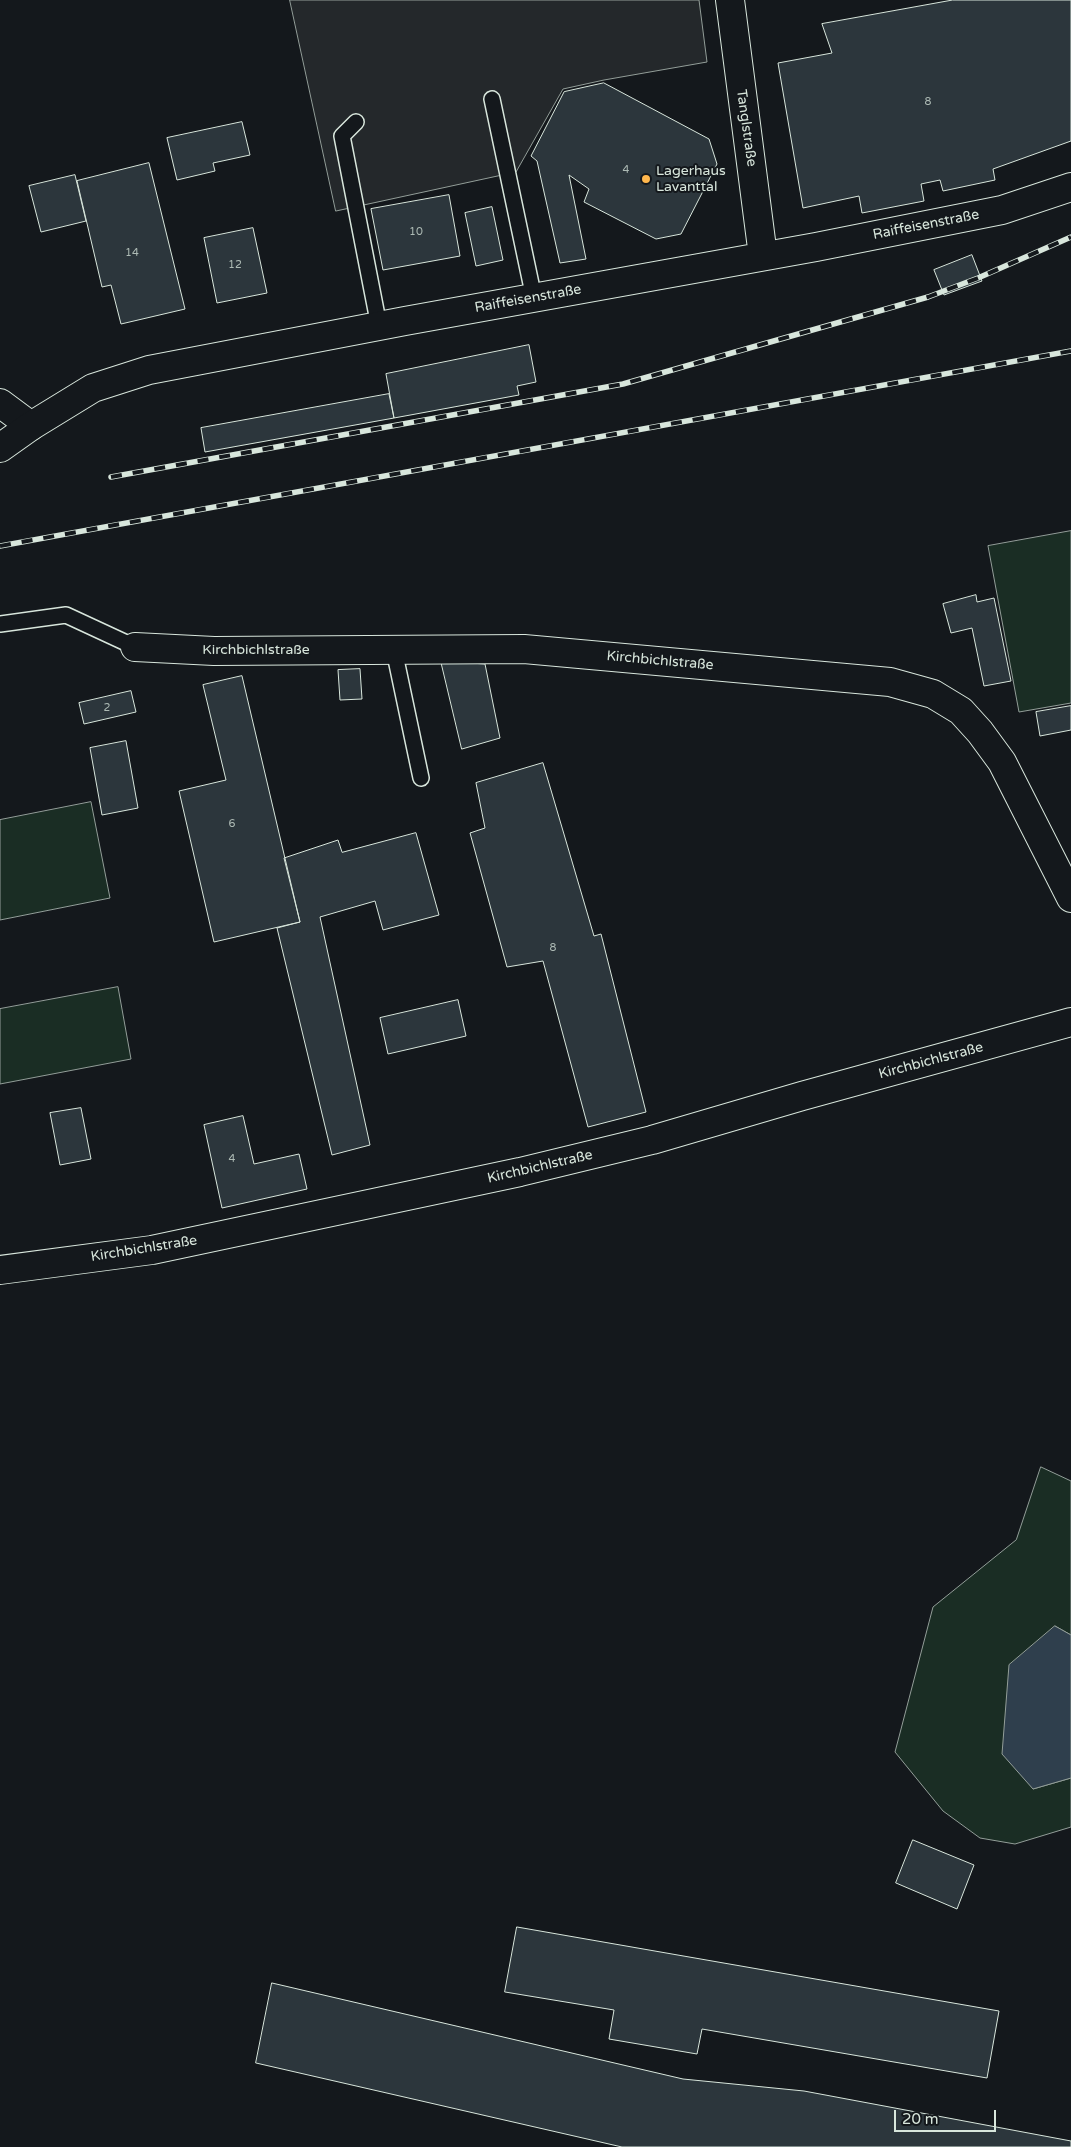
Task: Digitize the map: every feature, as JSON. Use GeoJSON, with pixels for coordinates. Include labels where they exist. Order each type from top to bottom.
{"type":"FeatureCollection","features":[{"type":"Feature","properties":{"kind":"street","name":"Tanglstraße"},"geometry":{"type":"LineString","coordinates":[[730,0],[764,256]]}},
{"type":"Feature","properties":{"kind":"street","name":"Raiffeisenstraße"},"geometry":{"type":"LineString","coordinates":[[0,448],[31,426],[93,388],[149,370],[1002,210],[1071,187]]}},
{"type":"Feature","properties":{"kind":"street"},"geometry":{"type":"LineString","coordinates":[[0,403],[31,426]]}},
{"type":"Feature","properties":{"kind":"street","name":"Kirchbichlstraße"},"geometry":{"type":"LineString","coordinates":[[134,647],[214,651],[524,649],[890,682],[933,694],[961,711],[980,732],[1002,762],[1071,898]]}},
{"type":"Feature","properties":{"kind":"street","name":"Kirchbichlstraße"},"geometry":{"type":"LineString","coordinates":[[0,1270],[152,1250],[520,1172],[652,1140],[802,1096],[1071,1022]]}},
{"type":"Feature","properties":{"kind":"lane"},"geometry":{"type":"LineString","coordinates":[[492,99],[534,298]]}},
{"type":"Feature","properties":{"kind":"lane"},"geometry":{"type":"LineString","coordinates":[[356,122],[342,136],[379,326]]}},
{"type":"Feature","properties":{"kind":"lane"},"geometry":{"type":"LineString","coordinates":[[0,624],[66,615],[134,647]]}},
{"type":"Feature","properties":{"kind":"lane"},"geometry":{"type":"LineString","coordinates":[[394,650],[421,778]]}},
{"type":"Feature","properties":{"kind":"green space"},"geometry":{"type":"Polygon","coordinates":[[[1071,531],[1071,703],[1019,712],[988,546],[1071,531]]]}},
{"type":"Feature","properties":{"kind":"green space"},"geometry":{"type":"Polygon","coordinates":[[[91,802],[110,898],[0,920],[0,820],[91,802]]]}},
{"type":"Feature","properties":{"kind":"green space"},"geometry":{"type":"Polygon","coordinates":[[[118,987],[131,1059],[0,1084],[0,1009],[118,987]]]}},
{"type":"Feature","properties":{"kind":"green space"},"geometry":{"type":"Polygon","coordinates":[[[1041,1467],[1071,1481],[1071,1635],[1055,1626],[1033,1789],[1071,1778],[1071,1827],[1015,1844],[980,1838],[943,1811],[895,1752],[933,1607],[1016,1540],[1041,1467]]]}},
{"type":"Feature","properties":{"kind":"shaded area"},"geometry":{"type":"Polygon","coordinates":[[[290,0],[699,0],[707,62],[563,89],[516,172],[336,211],[290,0]]]}},
{"type":"Feature","properties":{"kind":"water"},"geometry":{"type":"Polygon","coordinates":[[[1055,1626],[1071,1635],[1071,1778],[1033,1789],[1002,1754],[1009,1665],[1055,1626]]]}},
{"type":"Feature","properties":{"kind":"building"},"geometry":{"type":"Polygon","coordinates":[[[953,0],[1071,0],[1071,141],[993,169],[995,180],[943,191],[940,180],[921,184],[924,201],[862,213],[859,196],[803,208],[778,63],[832,53],[822,24],[953,0]]]}},
{"type":"Feature","properties":{"kind":"building"},"geometry":{"type":"Polygon","coordinates":[[[604,83],[709,139],[717,164],[681,234],[656,239],[584,202],[589,189],[569,175],[586,259],[560,263],[537,161],[531,156],[564,92],[604,83]]]}},
{"type":"Feature","properties":{"kind":"building"},"geometry":{"type":"Polygon","coordinates":[[[242,122],[250,155],[213,163],[215,171],[177,180],[167,138],[242,122]]]}},
{"type":"Feature","properties":{"kind":"building"},"geometry":{"type":"Polygon","coordinates":[[[149,163],[185,309],[121,324],[111,285],[102,287],[77,181],[149,163]]]}},
{"type":"Feature","properties":{"kind":"building"},"geometry":{"type":"Polygon","coordinates":[[[75,175],[86,221],[41,232],[29,186],[75,175]]]}},
{"type":"Feature","properties":{"kind":"building"},"geometry":{"type":"Polygon","coordinates":[[[449,195],[460,256],[383,270],[371,209],[449,195]]]}},
{"type":"Feature","properties":{"kind":"building"},"geometry":{"type":"Polygon","coordinates":[[[492,207],[503,260],[476,266],[465,213],[492,207]]]}},
{"type":"Feature","properties":{"kind":"building"},"geometry":{"type":"Polygon","coordinates":[[[253,228],[267,293],[217,303],[204,238],[253,228]]]}},
{"type":"Feature","properties":{"kind":"building"},"geometry":{"type":"Polygon","coordinates":[[[972,255],[982,281],[944,295],[934,270],[972,255]]]}},
{"type":"Feature","properties":{"kind":"building"},"geometry":{"type":"Polygon","coordinates":[[[529,345],[536,382],[517,386],[519,395],[394,418],[386,374],[529,345]]]}},
{"type":"Feature","properties":{"kind":"building"},"geometry":{"type":"Polygon","coordinates":[[[389,394],[394,418],[205,452],[201,428],[389,394]]]}},
{"type":"Feature","properties":{"kind":"building"},"geometry":{"type":"Polygon","coordinates":[[[976,595],[977,602],[994,598],[1011,681],[984,686],[972,628],[951,633],[943,604],[976,595]]]}},
{"type":"Feature","properties":{"kind":"building"},"geometry":{"type":"Polygon","coordinates":[[[441,661],[485,664],[500,738],[462,749],[441,661]]]}},
{"type":"Feature","properties":{"kind":"building"},"geometry":{"type":"Polygon","coordinates":[[[360,669],[362,699],[340,700],[338,670],[360,669]]]}},
{"type":"Feature","properties":{"kind":"building"},"geometry":{"type":"Polygon","coordinates":[[[242,676],[300,922],[214,942],[179,791],[226,780],[203,685],[242,676]]]}},
{"type":"Feature","properties":{"kind":"building"},"geometry":{"type":"Polygon","coordinates":[[[131,691],[136,712],[84,724],[79,703],[131,691]]]}},
{"type":"Feature","properties":{"kind":"building"},"geometry":{"type":"Polygon","coordinates":[[[1071,706],[1071,730],[1040,736],[1036,712],[1071,706]]]}},
{"type":"Feature","properties":{"kind":"building"},"geometry":{"type":"Polygon","coordinates":[[[126,741],[138,808],[102,815],[90,748],[126,741]]]}},
{"type":"Feature","properties":{"kind":"building"},"geometry":{"type":"Polygon","coordinates":[[[543,763],[594,936],[601,934],[646,1112],[588,1127],[543,961],[507,967],[470,833],[485,828],[476,783],[543,763]]]}},
{"type":"Feature","properties":{"kind":"building"},"geometry":{"type":"Polygon","coordinates":[[[416,833],[439,915],[383,930],[375,901],[320,917],[370,1145],[332,1155],[277,928],[300,922],[284,858],[338,840],[342,852],[416,833]]]}},
{"type":"Feature","properties":{"kind":"building"},"geometry":{"type":"Polygon","coordinates":[[[458,1000],[466,1036],[388,1054],[380,1018],[458,1000]]]}},
{"type":"Feature","properties":{"kind":"building"},"geometry":{"type":"Polygon","coordinates":[[[81,1108],[91,1159],[60,1165],[50,1113],[81,1108]]]}},
{"type":"Feature","properties":{"kind":"building"},"geometry":{"type":"Polygon","coordinates":[[[243,1116],[254,1164],[299,1154],[307,1189],[222,1208],[204,1125],[243,1116]]]}},
{"type":"Feature","properties":{"kind":"building"},"geometry":{"type":"Polygon","coordinates":[[[913,1840],[974,1865],[957,1909],[896,1883],[913,1840]]]}},
{"type":"Feature","properties":{"kind":"building"},"geometry":{"type":"Polygon","coordinates":[[[517,1927],[999,2011],[987,2078],[702,2029],[697,2054],[609,2039],[614,2010],[505,1992],[517,1927]]]}},
{"type":"Feature","properties":{"kind":"building"},"geometry":{"type":"Polygon","coordinates":[[[272,1983],[683,2079],[804,2091],[1071,2141],[1071,2147],[622,2147],[256,2063],[272,1983]]]}},
{"type":"Feature","properties":{"kind":"railway"},"geometry":{"type":"LineString","coordinates":[[111,477],[623,384],[928,297],[978,278],[1071,237]]}},
{"type":"Feature","properties":{"kind":"railway"},"geometry":{"type":"LineString","coordinates":[[0,546],[1071,351]]}},
{"type":"Feature","properties":{"kind":"place","name":"Lagerhaus Lavanttal"},"geometry":{"type":"Point","coordinates":[646,179]}}]}
